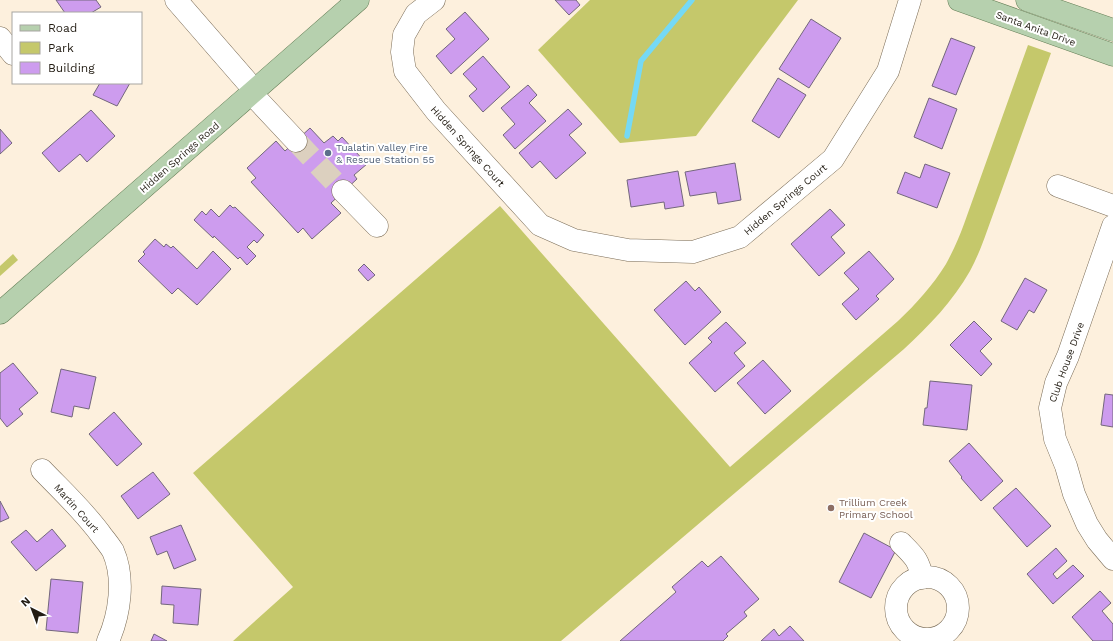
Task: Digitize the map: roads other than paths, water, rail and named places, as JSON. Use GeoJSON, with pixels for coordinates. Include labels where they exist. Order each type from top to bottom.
{"type":"FeatureCollection","features":[{"type":"Feature","properties":{"kind":"main road","name":"Hidden Springs Road"},"geometry":{"type":"LineString","coordinates":[[0,314],[358,0]]}},
{"type":"Feature","properties":{"kind":"main road","name":"Santa Anita Drive"},"geometry":{"type":"LineString","coordinates":[[959,0],[1113,55]]}},
{"type":"Feature","properties":{"kind":"main road"},"geometry":{"type":"LineString","coordinates":[[1027,0],[1113,30]]}},
{"type":"Feature","properties":{"kind":"street"},"geometry":{"type":"LineString","coordinates":[[176,0],[296,141]]}},
{"type":"Feature","properties":{"kind":"street","name":"Hidden Springs Court"},"geometry":{"type":"LineString","coordinates":[[434,0],[416,14],[404,35],[402,52],[405,71],[436,111],[540,225],[574,240],[628,250],[693,252],[740,237],[833,159],[888,71],[910,0]]}},
{"type":"Feature","properties":{"kind":"street"},"geometry":{"type":"LineString","coordinates":[[0,38],[12,53]]}},
{"type":"Feature","properties":{"kind":"street"},"geometry":{"type":"LineString","coordinates":[[1058,186],[1113,206]]}},
{"type":"Feature","properties":{"kind":"street"},"geometry":{"type":"LineString","coordinates":[[344,191],[377,226]]}},
{"type":"Feature","properties":{"kind":"street","name":"Club House Drive"},"geometry":{"type":"LineString","coordinates":[[1113,226],[1068,356],[1056,383],[1050,408],[1055,439],[1066,466],[1074,494],[1087,524],[1097,540],[1113,559]]}},
{"type":"Feature","properties":{"kind":"street","name":"Martin Court"},"geometry":{"type":"LineString","coordinates":[[42,470],[92,522],[112,550],[117,564],[119,593],[116,616],[108,641]]}},
{"type":"Feature","properties":{"kind":"street"},"geometry":{"type":"LineString","coordinates":[[901,543],[914,556],[920,567],[922,578]]}},
{"type":"Feature","properties":{"kind":"street"},"geometry":{"type":"LineString","coordinates":[[928,577],[940,580],[950,587],[956,598],[958,609],[956,621],[948,631],[938,637],[926,640],[915,637],[905,630],[898,619],[896,607],[899,596],[906,586],[916,579],[928,577]]}},
{"type":"Feature","properties":{"kind":"waterway"},"geometry":{"type":"LineString","coordinates":[[627,136],[641,61],[692,0]]}},
{"type":"Feature","properties":{"kind":"tunnel"},"geometry":{"type":"LineString","coordinates":[[296,141],[343,191]]}},
{"type":"Feature","properties":{"kind":"place","name":"Tualatin Valley Fire & Rescue Station 55"},"geometry":{"type":"Point","coordinates":[328,153]}},
{"type":"Feature","properties":{"kind":"place","name":"Trillium Creek Primary School"},"geometry":{"type":"Point","coordinates":[831,508]}}]}
